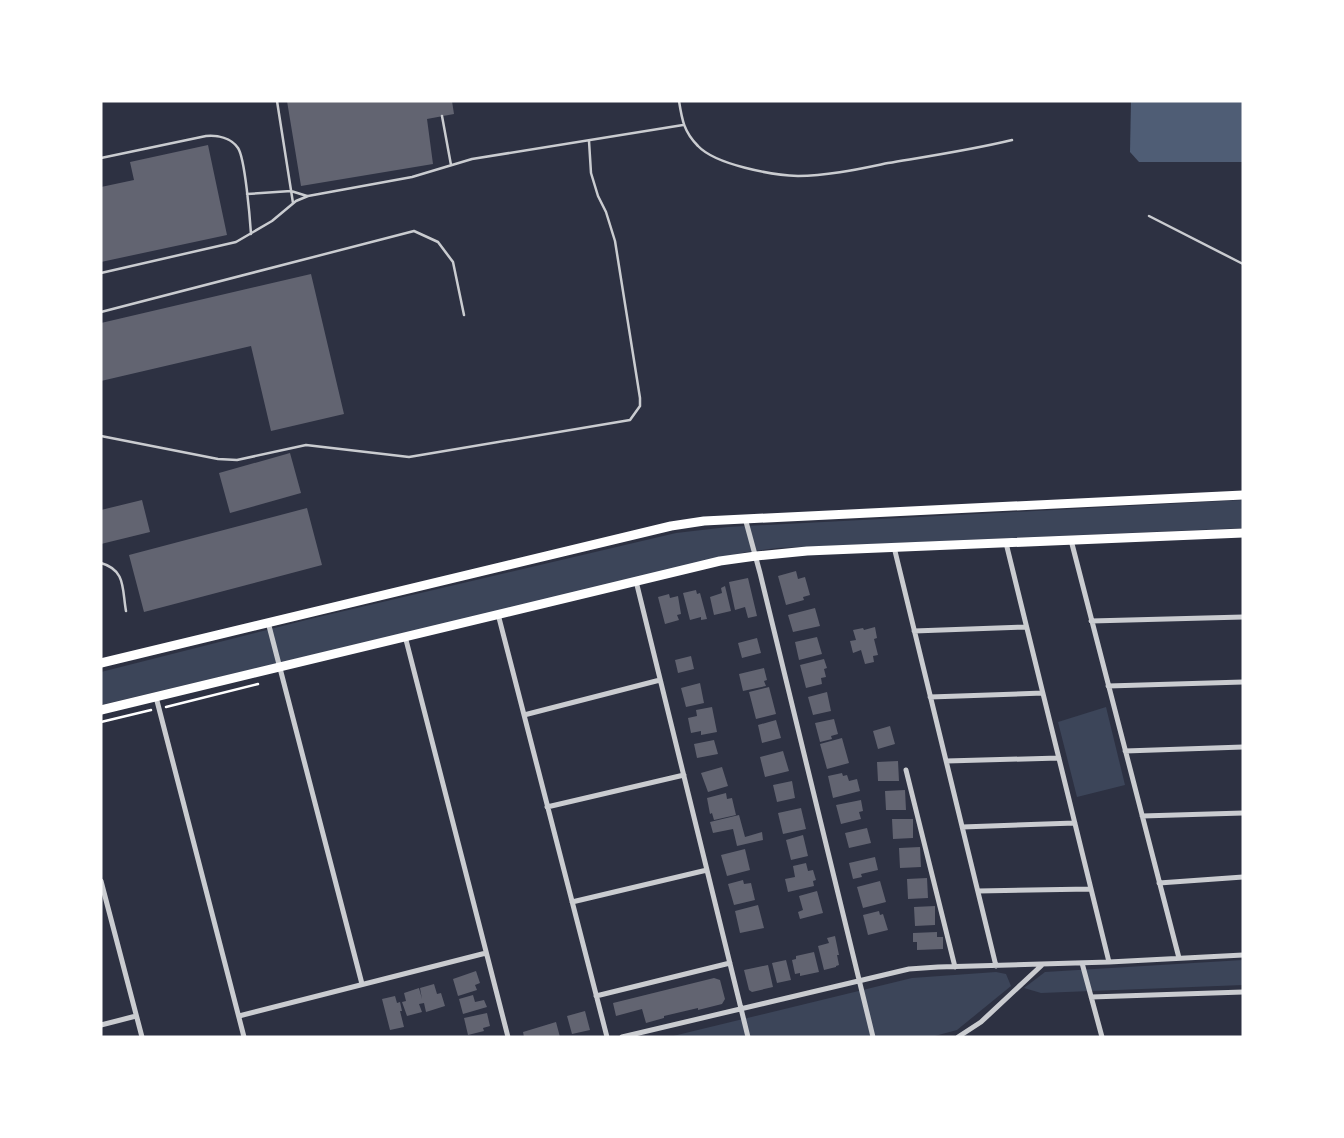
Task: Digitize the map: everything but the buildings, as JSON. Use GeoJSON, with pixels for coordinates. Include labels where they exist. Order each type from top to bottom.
{"type":"FeatureCollection","features":[{"type":"Feature","properties":{"kind":"main road"},"geometry":{"type":"LineString","coordinates":[[101,663],[671,526],[704,521],[1243,495]]}},
{"type":"Feature","properties":{"kind":"main road"},"geometry":{"type":"LineString","coordinates":[[101,710],[706,564],[756,556],[894,547],[1243,533]]}},
{"type":"Feature","properties":{"kind":"street"},"geometry":{"type":"LineString","coordinates":[[745,518],[756,556],[873,1037]]}},
{"type":"Feature","properties":{"kind":"street"},"geometry":{"type":"LineString","coordinates":[[1071,540],[1178,958]]}},
{"type":"Feature","properties":{"kind":"street"},"geometry":{"type":"LineString","coordinates":[[1006,543],[1109,962]]}},
{"type":"Feature","properties":{"kind":"street"},"geometry":{"type":"LineString","coordinates":[[894,547],[996,966]]}},
{"type":"Feature","properties":{"kind":"street"},"geometry":{"type":"LineString","coordinates":[[636,581],[748,1037]]}},
{"type":"Feature","properties":{"kind":"street"},"geometry":{"type":"LineString","coordinates":[[498,614],[607,1037]]}},
{"type":"Feature","properties":{"kind":"street"},"geometry":{"type":"LineString","coordinates":[[1091,622],[1243,617]]}},
{"type":"Feature","properties":{"kind":"street"},"geometry":{"type":"LineString","coordinates":[[268,622],[362,984]]}},
{"type":"Feature","properties":{"kind":"street"},"geometry":{"type":"LineString","coordinates":[[914,631],[1026,627]]}},
{"type":"Feature","properties":{"kind":"street"},"geometry":{"type":"LineString","coordinates":[[404,636],[508,1037]]}},
{"type":"Feature","properties":{"kind":"street"},"geometry":{"type":"LineString","coordinates":[[524,715],[660,680]]}},
{"type":"Feature","properties":{"kind":"street"},"geometry":{"type":"LineString","coordinates":[[1108,686],[1243,682]]}},
{"type":"Feature","properties":{"kind":"street"},"geometry":{"type":"LineString","coordinates":[[930,697],[1043,693]]}},
{"type":"Feature","properties":{"kind":"street"},"geometry":{"type":"LineString","coordinates":[[156,697],[244,1037]]}},
{"type":"Feature","properties":{"kind":"street"},"geometry":{"type":"LineString","coordinates":[[1125,751],[1243,747]]}},
{"type":"Feature","properties":{"kind":"street"},"geometry":{"type":"LineString","coordinates":[[946,761],[1059,758]]}},
{"type":"Feature","properties":{"kind":"street"},"geometry":{"type":"LineString","coordinates":[[906,770],[955,966]]}},
{"type":"Feature","properties":{"kind":"street"},"geometry":{"type":"LineString","coordinates":[[548,807],[684,775]]}},
{"type":"Feature","properties":{"kind":"street"},"geometry":{"type":"LineString","coordinates":[[1142,816],[1243,813]]}},
{"type":"Feature","properties":{"kind":"street"},"geometry":{"type":"LineString","coordinates":[[962,827],[1075,823]]}},
{"type":"Feature","properties":{"kind":"street"},"geometry":{"type":"LineString","coordinates":[[572,902],[707,870]]}},
{"type":"Feature","properties":{"kind":"street"},"geometry":{"type":"LineString","coordinates":[[1159,883],[1243,877]]}},
{"type":"Feature","properties":{"kind":"street"},"geometry":{"type":"LineString","coordinates":[[101,881],[142,1037]]}},
{"type":"Feature","properties":{"kind":"street"},"geometry":{"type":"LineString","coordinates":[[978,892],[1091,889]]}},
{"type":"Feature","properties":{"kind":"street"},"geometry":{"type":"LineString","coordinates":[[238,1016],[486,953]]}},
{"type":"Feature","properties":{"kind":"street"},"geometry":{"type":"LineString","coordinates":[[622,1037],[909,969],[955,966],[1042,965],[1243,955]]}},
{"type":"Feature","properties":{"kind":"street"},"geometry":{"type":"LineString","coordinates":[[596,996],[730,963]]}},
{"type":"Feature","properties":{"kind":"street"},"geometry":{"type":"LineString","coordinates":[[1082,963],[1102,1037]]}},
{"type":"Feature","properties":{"kind":"street"},"geometry":{"type":"LineString","coordinates":[[958,1037],[981,1022],[1042,965]]}},
{"type":"Feature","properties":{"kind":"street"},"geometry":{"type":"LineString","coordinates":[[1091,997],[1243,992]]}},
{"type":"Feature","properties":{"kind":"street"},"geometry":{"type":"LineString","coordinates":[[101,1025],[136,1016]]}},
{"type":"Feature","properties":{"kind":"lane"},"geometry":{"type":"LineString","coordinates":[[277,101],[293,203]]}},
{"type":"Feature","properties":{"kind":"lane"},"geometry":{"type":"LineString","coordinates":[[680,101],[683,126],[698,147],[718,158],[748,169],[777,175],[800,176],[835,172],[981,148],[1012,140]]}},
{"type":"Feature","properties":{"kind":"lane"},"geometry":{"type":"LineString","coordinates":[[442,116],[451,165]]}},
{"type":"Feature","properties":{"kind":"lane"},"geometry":{"type":"LineString","coordinates":[[101,273],[236,242],[272,221],[293,203],[308,196],[412,177],[472,159],[683,126]]}},
{"type":"Feature","properties":{"kind":"lane"},"geometry":{"type":"LineString","coordinates":[[101,158],[206,136],[218,136],[230,141],[240,150],[250,212],[251,234]]}},
{"type":"Feature","properties":{"kind":"lane"},"geometry":{"type":"LineString","coordinates":[[101,436],[218,459],[236,460],[306,445],[409,457],[630,420],[640,406],[640,398],[615,241],[591,173],[589,141]]}},
{"type":"Feature","properties":{"kind":"lane"},"geometry":{"type":"LineString","coordinates":[[247,194],[291,191],[308,196]]}},
{"type":"Feature","properties":{"kind":"lane"},"geometry":{"type":"LineString","coordinates":[[1149,216],[1243,264]]}},
{"type":"Feature","properties":{"kind":"lane"},"geometry":{"type":"LineString","coordinates":[[101,312],[414,230],[438,242],[453,262],[464,315]]}},
{"type":"Feature","properties":{"kind":"lane"},"geometry":{"type":"LineString","coordinates":[[101,563],[112,566],[120,574],[126,611]]}},
{"type":"Feature","properties":{"kind":"path"},"geometry":{"type":"LineString","coordinates":[[101,722],[264,683]]}},
{"type":"Feature","properties":{"kind":"shaded area"},"geometry":{"type":"Polygon","coordinates":[[[1131,101],[1243,101],[1243,162],[1139,162],[1130,152],[1131,101]]]}},
{"type":"Feature","properties":{"kind":"shaded area"},"geometry":{"type":"Polygon","coordinates":[[[1243,500],[1243,528],[777,548],[746,552],[101,705],[101,672],[310,619],[676,533],[728,527],[1243,500]]]}},
{"type":"Feature","properties":{"kind":"shaded area"},"geometry":{"type":"Polygon","coordinates":[[[1106,707],[1125,785],[1077,797],[1058,722],[1106,707]]]}},
{"type":"Feature","properties":{"kind":"shaded area"},"geometry":{"type":"Polygon","coordinates":[[[1243,960],[1243,985],[1041,993],[1024,988],[1045,972],[1243,960]]]}},
{"type":"Feature","properties":{"kind":"shaded area"},"geometry":{"type":"Polygon","coordinates":[[[996,972],[1006,974],[1011,986],[957,1030],[931,1037],[669,1037],[912,978],[996,972]]]}}]}
